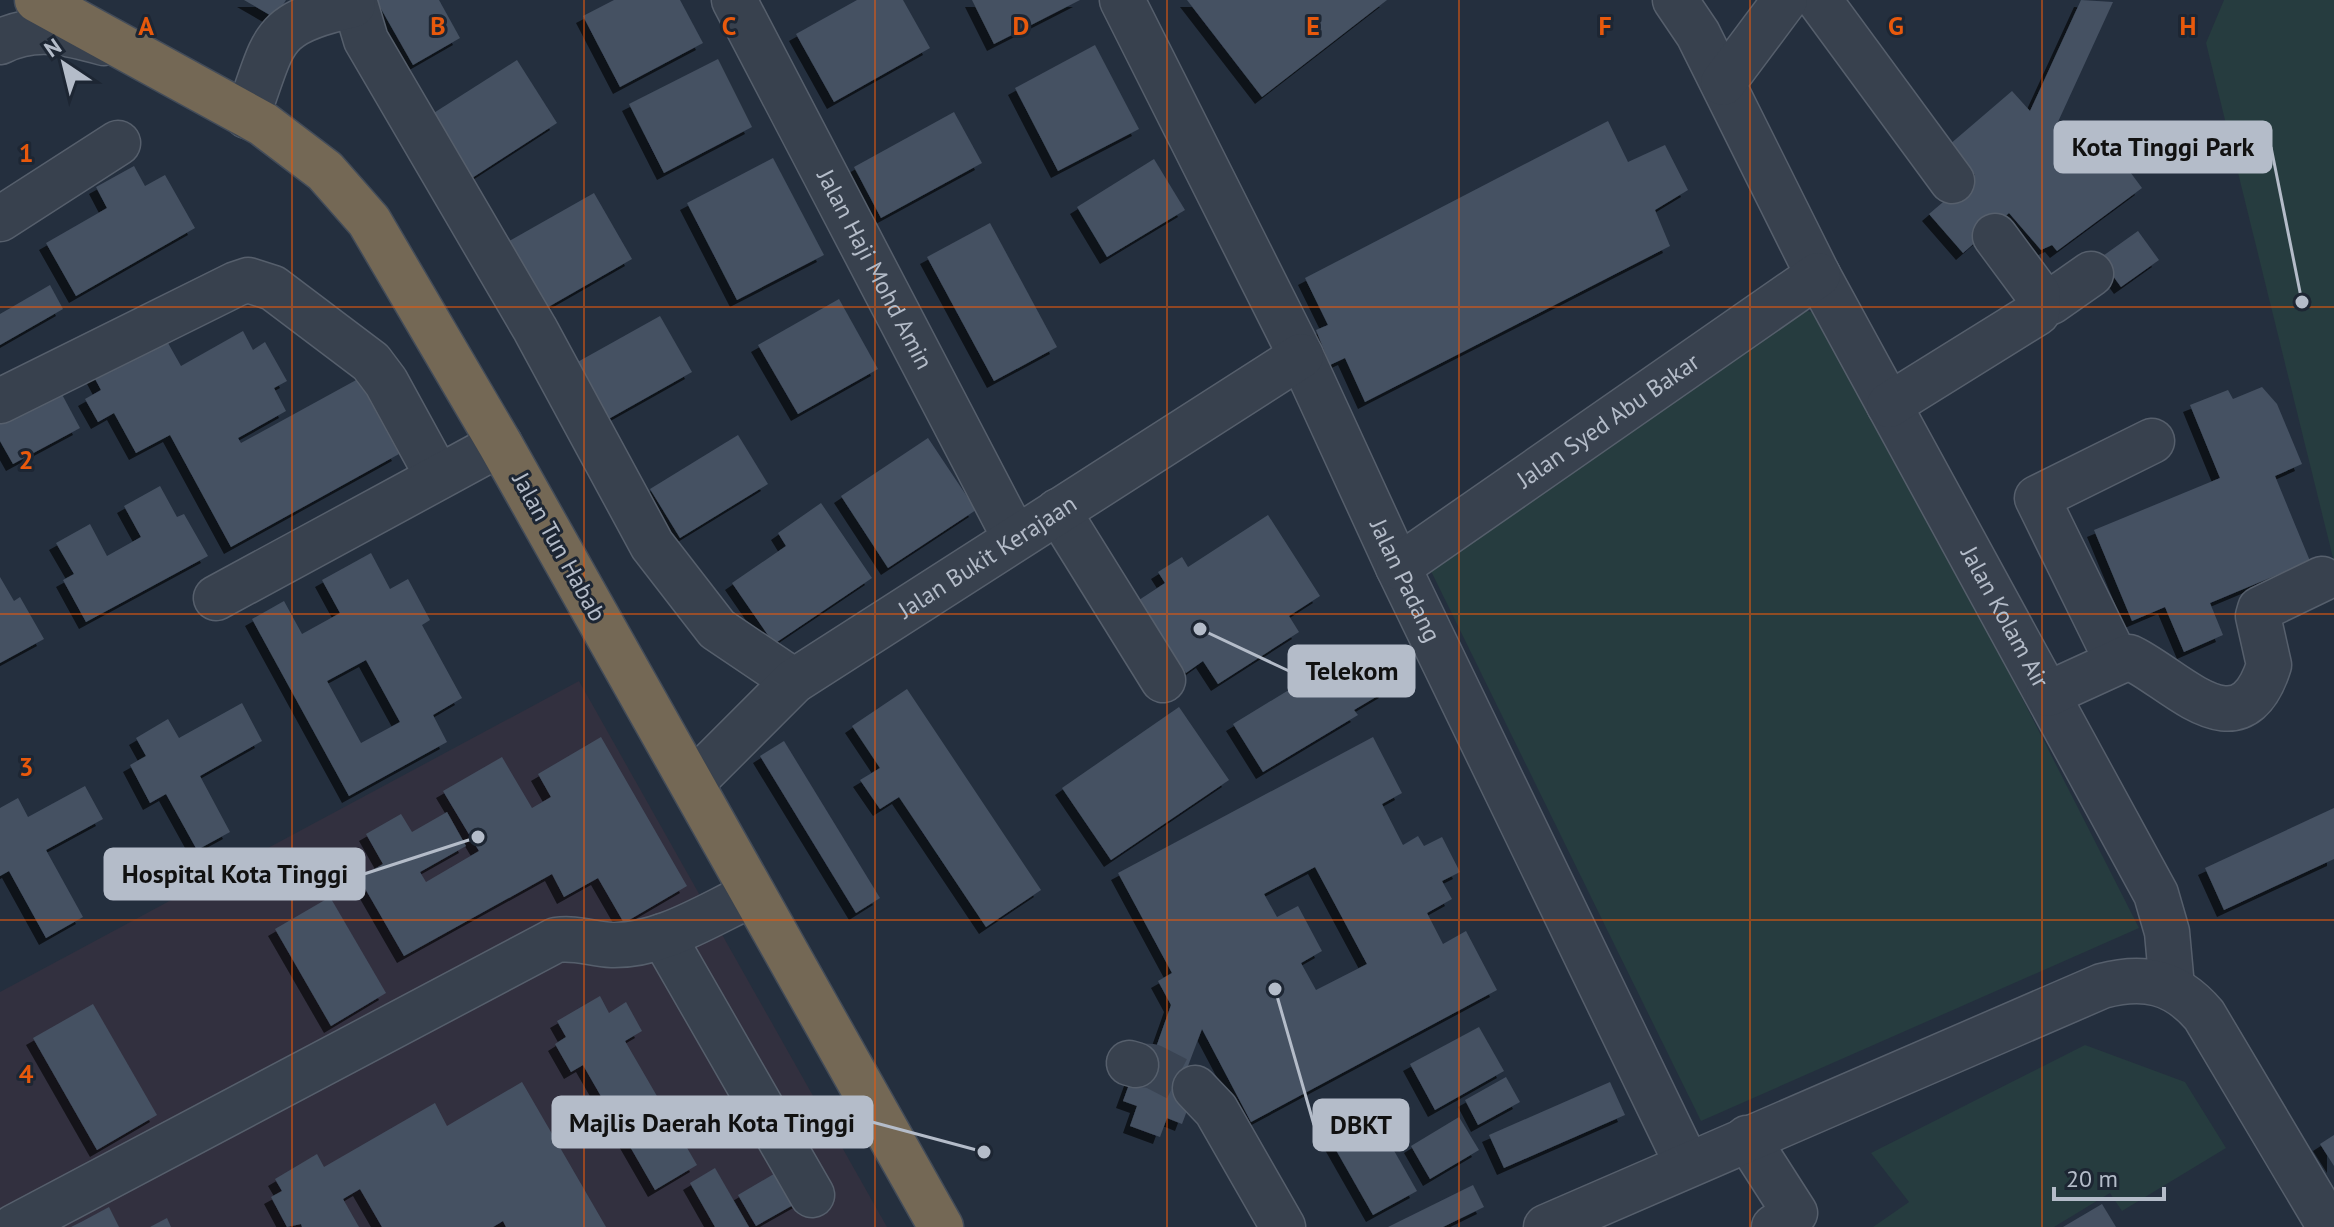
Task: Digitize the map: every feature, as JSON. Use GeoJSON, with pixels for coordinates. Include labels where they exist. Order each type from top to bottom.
{"type":"FeatureCollection","features":[{"type":"Feature","properties":{"kind":"highway","name":"Jalan Tun Habab"},"geometry":{"type":"LineString","coordinates":[[37,0],[247,116],[325,171],[369,221],[500,444],[941,1227]]}},
{"type":"Feature","properties":{"kind":"street","name":"Jalan Haji Mohd Amin"},"geometry":{"type":"LineString","coordinates":[[734,0],[1015,538]]}},
{"type":"Feature","properties":{"kind":"street","name":"Jalan Padang"},"geometry":{"type":"LineString","coordinates":[[1122,0],[1301,356],[1398,567],[1687,1164]]}},
{"type":"Feature","properties":{"kind":"street"},"geometry":{"type":"LineString","coordinates":[[1723,83],[1785,0]]}},
{"type":"Feature","properties":{"kind":"street"},"geometry":{"type":"LineString","coordinates":[[1819,0],[1952,181]]}},
{"type":"Feature","properties":{"kind":"street"},"geometry":{"type":"LineString","coordinates":[[247,116],[277,38],[309,15],[354,3],[366,40],[535,329],[652,545],[717,629],[794,681]]}},
{"type":"Feature","properties":{"kind":"street","name":"Jalan Kolam Air"},"geometry":{"type":"LineString","coordinates":[[1680,3],[1818,275],[2156,894],[2167,932],[2172,987]]}},
{"type":"Feature","properties":{"kind":"street"},"geometry":{"type":"LineString","coordinates":[[0,42],[19,34],[56,30],[126,49]]}},
{"type":"Feature","properties":{"kind":"street"},"geometry":{"type":"LineString","coordinates":[[0,219],[118,143]]}},
{"type":"Feature","properties":{"kind":"street"},"geometry":{"type":"LineString","coordinates":[[1889,405],[2037,313],[2038,294],[1995,236]]}},
{"type":"Feature","properties":{"kind":"street"},"geometry":{"type":"LineString","coordinates":[[2038,302],[2051,302],[2091,274]]}},
{"type":"Feature","properties":{"kind":"street","name":"Jalan Syed Abu Bakar"},"geometry":{"type":"LineString","coordinates":[[1398,567],[1818,275]]}},
{"type":"Feature","properties":{"kind":"street"},"geometry":{"type":"LineString","coordinates":[[0,401],[236,284],[261,282],[286,296],[377,369],[438,477]]}},
{"type":"Feature","properties":{"kind":"street","name":"Jalan Bukit Kerajaan"},"geometry":{"type":"LineString","coordinates":[[692,783],[794,681],[1301,356]]}},
{"type":"Feature","properties":{"kind":"street"},"geometry":{"type":"LineString","coordinates":[[2117,661],[2037,498],[2152,441]]}},
{"type":"Feature","properties":{"kind":"street"},"geometry":{"type":"LineString","coordinates":[[216,598],[500,444]]}},
{"type":"Feature","properties":{"kind":"street"},"geometry":{"type":"LineString","coordinates":[[1058,511],[1163,680]]}},
{"type":"Feature","properties":{"kind":"street"},"geometry":{"type":"LineString","coordinates":[[2048,694],[2129,657],[2208,707],[2232,708],[2253,693],[2269,665],[2258,616],[2260,609],[2322,579]]}},
{"type":"Feature","properties":{"kind":"street"},"geometry":{"type":"LineString","coordinates":[[14,1227],[556,940],[573,937],[613,945],[646,942],[753,894]]}},
{"type":"Feature","properties":{"kind":"street"},"geometry":{"type":"LineString","coordinates":[[663,936],[812,1195]]}},
{"type":"Feature","properties":{"kind":"street"},"geometry":{"type":"LineString","coordinates":[[1546,1227],[2102,986],[2130,979],[2172,987],[2191,1000],[2217,1035],[2330,1227]]}},
{"type":"Feature","properties":{"kind":"street"},"geometry":{"type":"LineString","coordinates":[[1195,1088],[1216,1110],[1283,1227]]}},
{"type":"Feature","properties":{"kind":"street"},"geometry":{"type":"LineString","coordinates":[[1747,1138],[1795,1213],[1774,1227]]}},
{"type":"Feature","properties":{"kind":"shaded area"},"geometry":{"type":"Polygon","coordinates":[[[579,681],[887,1227],[0,1227],[0,992],[579,681]]]}},
{"type":"Feature","properties":{"kind":"green space"},"geometry":{"type":"Polygon","coordinates":[[[2224,0],[2334,0],[2334,562],[2206,43],[2224,0]]]}},
{"type":"Feature","properties":{"kind":"green space"},"geometry":{"type":"Polygon","coordinates":[[[1799,309],[1828,316],[2139,928],[1701,1121],[1430,569],[1799,309]]]}},
{"type":"Feature","properties":{"kind":"green space"},"geometry":{"type":"Polygon","coordinates":[[[2085,1045],[2185,1082],[2226,1148],[2122,1211],[2110,1193],[2054,1227],[1873,1227],[1909,1202],[1871,1153],[2085,1045]]]}},
{"type":"Feature","properties":{"kind":"building"},"geometry":{"type":"Polygon","coordinates":[[[244,0],[286,0],[275,18],[244,0]]]}},
{"type":"Feature","properties":{"kind":"building"},"geometry":{"type":"Polygon","coordinates":[[[376,0],[439,0],[460,38],[413,65],[376,0]]]}},
{"type":"Feature","properties":{"kind":"building"},"geometry":{"type":"Polygon","coordinates":[[[614,0],[680,0],[703,43],[620,87],[583,16],[614,0]]]}},
{"type":"Feature","properties":{"kind":"building"},"geometry":{"type":"Polygon","coordinates":[[[857,0],[903,0],[930,48],[834,102],[796,34],[857,0]]]}},
{"type":"Feature","properties":{"kind":"building"},"geometry":{"type":"Polygon","coordinates":[[[972,0],[1080,0],[994,44],[972,0]]]}},
{"type":"Feature","properties":{"kind":"building"},"geometry":{"type":"Polygon","coordinates":[[[1187,0],[1387,0],[1262,97],[1187,0]]]}},
{"type":"Feature","properties":{"kind":"building"},"geometry":{"type":"Polygon","coordinates":[[[2081,0],[2113,2],[2057,124],[2086,163],[2110,145],[2142,188],[2057,251],[2052,245],[2041,250],[2009,213],[1963,253],[1929,214],[1975,175],[1949,145],[2012,91],[2030,111],[2081,0]]]}},
{"type":"Feature","properties":{"kind":"building"},"geometry":{"type":"Polygon","coordinates":[[[1095,45],[1139,129],[1058,171],[1015,88],[1095,45]]]}},
{"type":"Feature","properties":{"kind":"building"},"geometry":{"type":"Polygon","coordinates":[[[718,59],[752,127],[664,173],[629,104],[718,59]]]}},
{"type":"Feature","properties":{"kind":"building"},"geometry":{"type":"Polygon","coordinates":[[[517,60],[557,123],[469,180],[429,116],[517,60]]]}},
{"type":"Feature","properties":{"kind":"building"},"geometry":{"type":"Polygon","coordinates":[[[954,112],[982,163],[881,218],[854,167],[954,112]]]}},
{"type":"Feature","properties":{"kind":"building"},"geometry":{"type":"Polygon","coordinates":[[[1608,121],[1628,162],[1665,145],[1688,190],[1655,210],[1670,246],[1365,402],[1345,358],[1330,365],[1316,330],[1328,325],[1305,278],[1608,121]]]}},
{"type":"Feature","properties":{"kind":"building"},"geometry":{"type":"Polygon","coordinates":[[[773,158],[824,255],[737,300],[687,203],[773,158]]]}},
{"type":"Feature","properties":{"kind":"building"},"geometry":{"type":"Polygon","coordinates":[[[1154,159],[1185,210],[1107,257],[1077,207],[1154,159]]]}},
{"type":"Feature","properties":{"kind":"building"},"geometry":{"type":"Polygon","coordinates":[[[134,166],[145,186],[165,175],[195,228],[76,296],[46,243],[107,208],[96,187],[134,166]]]}},
{"type":"Feature","properties":{"kind":"building"},"geometry":{"type":"Polygon","coordinates":[[[594,193],[632,259],[543,310],[506,243],[594,193]]]}},
{"type":"Feature","properties":{"kind":"building"},"geometry":{"type":"Polygon","coordinates":[[[990,223],[1057,347],[994,381],[927,257],[990,223]]]}},
{"type":"Feature","properties":{"kind":"building"},"geometry":{"type":"Polygon","coordinates":[[[2138,231],[2159,260],[2121,287],[2100,258],[2138,231]]]}},
{"type":"Feature","properties":{"kind":"building"},"geometry":{"type":"Polygon","coordinates":[[[50,285],[63,309],[0,345],[0,314],[50,285]]]}},
{"type":"Feature","properties":{"kind":"building"},"geometry":{"type":"Polygon","coordinates":[[[839,299],[878,369],[798,414],[758,345],[839,299]]]}},
{"type":"Feature","properties":{"kind":"building"},"geometry":{"type":"Polygon","coordinates":[[[660,316],[692,372],[605,421],[574,364],[660,316]]]}},
{"type":"Feature","properties":{"kind":"building"},"geometry":{"type":"Polygon","coordinates":[[[243,331],[253,350],[265,342],[287,381],[274,388],[286,411],[238,438],[241,443],[358,379],[399,454],[231,547],[170,435],[136,453],[114,413],[98,422],[85,399],[101,390],[93,375],[164,336],[181,366],[243,331]]]}},
{"type":"Feature","properties":{"kind":"building"},"geometry":{"type":"Polygon","coordinates":[[[58,387],[80,428],[13,464],[0,441],[0,419],[58,387]]]}},
{"type":"Feature","properties":{"kind":"building"},"geometry":{"type":"Polygon","coordinates":[[[2262,387],[2277,404],[2302,464],[2275,476],[2310,561],[2210,603],[2223,635],[2184,652],[2165,607],[2132,621],[2094,530],[2220,478],[2190,405],[2228,390],[2233,399],[2262,387]]]}},
{"type":"Feature","properties":{"kind":"building"},"geometry":{"type":"Polygon","coordinates":[[[738,435],[768,484],[680,538],[650,489],[738,435]]]}},
{"type":"Feature","properties":{"kind":"building"},"geometry":{"type":"Polygon","coordinates":[[[928,438],[976,510],[888,568],[841,496],[928,438]]]}},
{"type":"Feature","properties":{"kind":"building"},"geometry":{"type":"Polygon","coordinates":[[[160,486],[177,517],[184,514],[208,556],[86,622],[63,580],[74,574],[56,543],[90,524],[107,556],[141,537],[124,506],[160,486]]]}},
{"type":"Feature","properties":{"kind":"building"},"geometry":{"type":"Polygon","coordinates":[[[821,503],[872,578],[774,644],[732,583],[786,546],[778,533],[821,503]]]}},
{"type":"Feature","properties":{"kind":"building"},"geometry":{"type":"Polygon","coordinates":[[[1268,515],[1320,596],[1289,616],[1299,632],[1218,684],[1203,661],[1186,673],[1139,600],[1165,583],[1158,572],[1182,557],[1188,567],[1268,515]]]}},
{"type":"Feature","properties":{"kind":"building"},"geometry":{"type":"Polygon","coordinates":[[[371,553],[390,589],[408,579],[430,620],[422,625],[462,698],[433,715],[447,742],[349,796],[252,619],[284,601],[302,634],[340,613],[322,580],[371,553]],[[366,660],[327,681],[361,743],[400,722],[366,660]]]}},
{"type":"Feature","properties":{"kind":"building"},"geometry":{"type":"Polygon","coordinates":[[[0,577],[14,601],[20,597],[44,639],[0,663],[0,577]]]}},
{"type":"Feature","properties":{"kind":"building"},"geometry":{"type":"Polygon","coordinates":[[[1365,656],[1386,691],[1354,710],[1358,715],[1263,772],[1233,724],[1328,666],[1333,675],[1365,656]]]}},
{"type":"Feature","properties":{"kind":"building"},"geometry":{"type":"Polygon","coordinates":[[[907,689],[1041,890],[986,927],[899,797],[880,809],[860,780],[880,768],[852,726],[907,689]]]}},
{"type":"Feature","properties":{"kind":"building"},"geometry":{"type":"Polygon","coordinates":[[[242,703],[262,741],[200,776],[230,832],[197,850],[166,794],[150,803],[130,765],[146,756],[136,738],[168,719],[179,738],[242,703]]]}},
{"type":"Feature","properties":{"kind":"building"},"geometry":{"type":"Polygon","coordinates":[[[1179,707],[1229,780],[1111,860],[1062,788],[1179,707]]]}},
{"type":"Feature","properties":{"kind":"building"},"geometry":{"type":"Polygon","coordinates":[[[601,737],[687,886],[624,923],[598,878],[564,897],[552,874],[404,956],[359,878],[383,864],[366,834],[401,814],[412,832],[447,812],[466,846],[420,872],[426,882],[479,851],[443,791],[502,757],[532,808],[551,797],[538,774],[601,737]]]}},
{"type":"Feature","properties":{"kind":"building"},"geometry":{"type":"Polygon","coordinates":[[[1373,737],[1402,793],[1382,804],[1403,845],[1418,836],[1424,846],[1442,837],[1460,872],[1442,881],[1452,899],[1427,913],[1443,944],[1466,931],[1497,990],[1251,1122],[1202,1029],[1188,1066],[1202,1071],[1182,1124],[1167,1118],[1160,1137],[1130,1126],[1137,1106],[1123,1101],[1142,1049],[1154,1053],[1171,1005],[1158,981],[1172,973],[1118,873],[1373,737]],[[1315,867],[1264,894],[1277,917],[1298,906],[1322,951],[1301,963],[1316,990],[1367,964],[1315,867]]]}},
{"type":"Feature","properties":{"kind":"building"},"geometry":{"type":"Polygon","coordinates":[[[784,741],[880,898],[856,913],[760,756],[784,741]]]}},
{"type":"Feature","properties":{"kind":"building"},"geometry":{"type":"Polygon","coordinates":[[[85,786],[103,819],[46,850],[83,917],[46,938],[9,871],[0,876],[0,808],[18,798],[28,817],[85,786]]]}},
{"type":"Feature","properties":{"kind":"building"},"geometry":{"type":"Polygon","coordinates":[[[2334,808],[2334,859],[2224,910],[2205,868],[2334,808]]]}},
{"type":"Feature","properties":{"kind":"building"},"geometry":{"type":"Polygon","coordinates":[[[330,897],[386,993],[331,1026],[275,929],[330,897]]]}},
{"type":"Feature","properties":{"kind":"building"},"geometry":{"type":"Polygon","coordinates":[[[600,996],[609,1013],[626,1002],[642,1031],[625,1041],[697,1165],[655,1190],[583,1065],[571,1072],[555,1044],[566,1037],[557,1021],[600,996]]]}},
{"type":"Feature","properties":{"kind":"building"},"geometry":{"type":"Polygon","coordinates":[[[93,1004],[157,1115],[97,1150],[33,1038],[93,1004]]]}},
{"type":"Feature","properties":{"kind":"building"},"geometry":{"type":"Polygon","coordinates":[[[1479,1027],[1504,1071],[1435,1110],[1410,1064],[1479,1027]]]}},
{"type":"Feature","properties":{"kind":"building"},"geometry":{"type":"Polygon","coordinates":[[[1506,1077],[1520,1102],[1478,1125],[1465,1100],[1506,1077]]]}},
{"type":"Feature","properties":{"kind":"building"},"geometry":{"type":"Polygon","coordinates":[[[522,1082],[606,1227],[506,1227],[503,1221],[493,1227],[382,1227],[360,1189],[343,1199],[359,1227],[302,1227],[301,1224],[287,1227],[271,1197],[282,1191],[275,1179],[317,1154],[324,1167],[435,1103],[447,1126],[522,1082]]]}},
{"type":"Feature","properties":{"kind":"building"},"geometry":{"type":"Polygon","coordinates":[[[1610,1082],[1625,1115],[1504,1168],[1489,1135],[1610,1082]]]}},
{"type":"Feature","properties":{"kind":"building"},"geometry":{"type":"Polygon","coordinates":[[[1459,1117],[1479,1150],[1430,1179],[1411,1146],[1459,1117]]]}},
{"type":"Feature","properties":{"kind":"building"},"geometry":{"type":"Polygon","coordinates":[[[1376,1119],[1417,1191],[1373,1215],[1332,1143],[1376,1119]]]}},
{"type":"Feature","properties":{"kind":"building"},"geometry":{"type":"Polygon","coordinates":[[[2334,1135],[2334,1166],[2320,1144],[2334,1135]]]}},
{"type":"Feature","properties":{"kind":"building"},"geometry":{"type":"Polygon","coordinates":[[[715,1168],[749,1227],[715,1227],[690,1183],[715,1168]]]}},
{"type":"Feature","properties":{"kind":"building"},"geometry":{"type":"Polygon","coordinates":[[[784,1168],[802,1200],[756,1226],[738,1195],[784,1168]]]}},
{"type":"Feature","properties":{"kind":"building"},"geometry":{"type":"Polygon","coordinates":[[[1473,1185],[1484,1207],[1443,1227],[1388,1227],[1473,1185]]]}},
{"type":"Feature","properties":{"kind":"building"},"geometry":{"type":"Polygon","coordinates":[[[2102,1204],[2116,1227],[2063,1227],[2102,1204]]]}},
{"type":"Feature","properties":{"kind":"building"},"geometry":{"type":"Polygon","coordinates":[[[109,1207],[119,1227],[71,1227],[83,1221],[109,1207]]]}},
{"type":"Feature","properties":{"kind":"building"},"geometry":{"type":"Polygon","coordinates":[[[167,1218],[171,1227],[150,1227],[167,1218]]]}},
{"type":"Feature","properties":{"kind":"tunnel"},"geometry":{"type":"LineString","coordinates":[[1136,1065],[1152,1066],[1195,1088]]}},
{"type":"Feature","properties":{"kind":"place","name":"Kota Tinggi Park"},"geometry":{"type":"Point","coordinates":[2302,302]}},
{"type":"Feature","properties":{"kind":"place","name":"Telekom"},"geometry":{"type":"Point","coordinates":[1200,629]}},
{"type":"Feature","properties":{"kind":"place","name":"Hospital Kota Tinggi"},"geometry":{"type":"Point","coordinates":[478,837]}},
{"type":"Feature","properties":{"kind":"place","name":"DBKT"},"geometry":{"type":"Point","coordinates":[1275,989]}},
{"type":"Feature","properties":{"kind":"place","name":"Majlis Daerah Kota Tinggi"},"geometry":{"type":"Point","coordinates":[984,1152]}}]}
